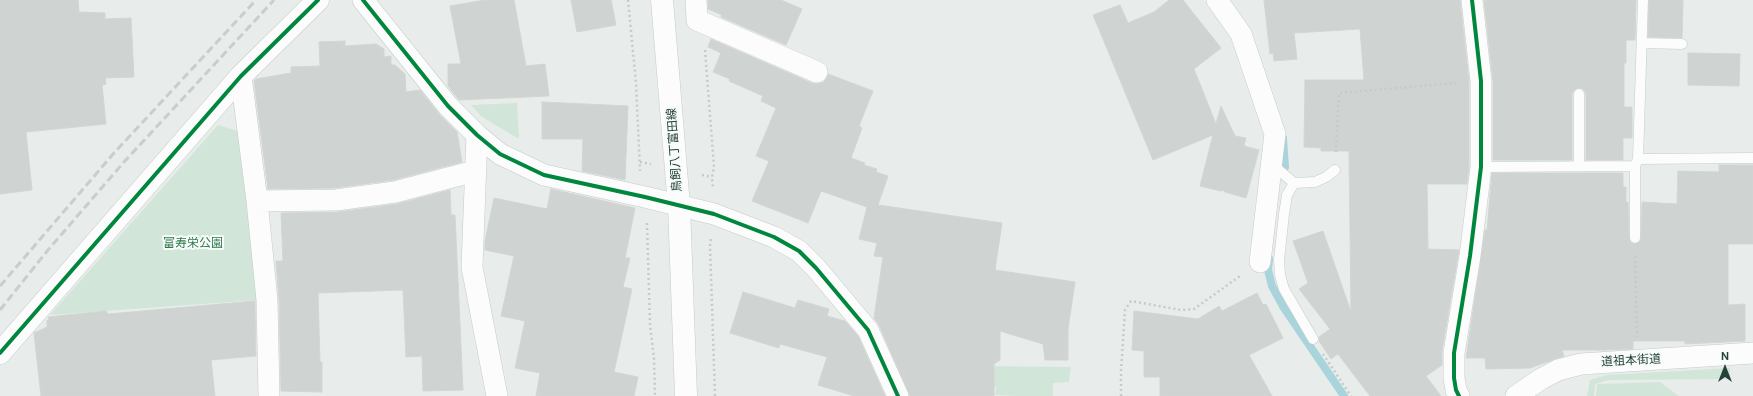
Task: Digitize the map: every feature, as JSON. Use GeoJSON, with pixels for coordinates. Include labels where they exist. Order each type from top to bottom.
{"type":"FeatureCollection","features":[{"type":"Feature","properties":{"kind":"street"},"geometry":{"type":"LineString","coordinates":[[0,353],[241,76],[318,0]]}},
{"type":"Feature","properties":{"kind":"street"},"geometry":{"type":"LineString","coordinates":[[363,0],[448,106],[500,154],[544,175],[645,196],[714,214],[774,237],[799,251],[816,268],[868,330],[898,396]]}},
{"type":"Feature","properties":{"kind":"street","name":"鳥飼八丁富田線"},"geometry":{"type":"LineString","coordinates":[[662,0],[679,206],[686,396]]}},
{"type":"Feature","properties":{"kind":"street"},"geometry":{"type":"LineString","coordinates":[[696,0],[697,20],[817,72]]}},
{"type":"Feature","properties":{"kind":"street"},"geometry":{"type":"LineString","coordinates":[[1217,0],[1241,34],[1275,134],[1273,165],[1260,262]]}},
{"type":"Feature","properties":{"kind":"street"},"geometry":{"type":"LineString","coordinates":[[1459,396],[1456,390],[1454,378],[1454,352],[1470,256],[1481,167],[1481,81],[1472,0]]}},
{"type":"Feature","properties":{"kind":"street"},"geometry":{"type":"LineString","coordinates":[[241,76],[257,201],[267,300],[270,396]]}},
{"type":"Feature","properties":{"kind":"street"},"geometry":{"type":"LineString","coordinates":[[478,135],[475,171],[472,267],[497,396]]}},
{"type":"Feature","properties":{"kind":"street"},"geometry":{"type":"LineString","coordinates":[[257,201],[336,200],[395,192],[475,171]]}},
{"type":"Feature","properties":{"kind":"street","name":"道祖本街道"},"geometry":{"type":"LineString","coordinates":[[1516,396],[1541,378],[1558,370],[1581,364],[1753,353]]}},
{"type":"Feature","properties":{"kind":"lane"},"geometry":{"type":"LineString","coordinates":[[1635,238],[1644,0]]}},
{"type":"Feature","properties":{"kind":"lane"},"geometry":{"type":"LineString","coordinates":[[1642,43],[1682,44]]}},
{"type":"Feature","properties":{"kind":"lane"},"geometry":{"type":"LineString","coordinates":[[1578,94],[1578,165]]}},
{"type":"Feature","properties":{"kind":"lane"},"geometry":{"type":"LineString","coordinates":[[1481,167],[1578,165],[1753,158]]}},
{"type":"Feature","properties":{"kind":"lane"},"geometry":{"type":"LineString","coordinates":[[1273,165],[1294,183],[1315,182],[1326,177],[1335,170]]}},
{"type":"Feature","properties":{"kind":"lane"},"geometry":{"type":"LineString","coordinates":[[1294,183],[1287,195],[1284,214],[1279,260],[1280,275],[1284,289],[1313,339]]}},
{"type":"Feature","properties":{"kind":"path"},"geometry":{"type":"LineString","coordinates":[[628,0],[636,83],[640,175]]}},
{"type":"Feature","properties":{"kind":"path"},"geometry":{"type":"LineString","coordinates":[[703,22],[714,167],[712,177],[713,193]]}},
{"type":"Feature","properties":{"kind":"path"},"geometry":{"type":"LineString","coordinates":[[1335,170],[1339,93],[1481,81]]}},
{"type":"Feature","properties":{"kind":"path"},"geometry":{"type":"LineString","coordinates":[[640,162],[655,165]]}},
{"type":"Feature","properties":{"kind":"path"},"geometry":{"type":"LineString","coordinates":[[697,174],[712,177]]}},
{"type":"Feature","properties":{"kind":"path"},"geometry":{"type":"LineString","coordinates":[[646,219],[649,246],[650,325],[654,358],[655,396]]}},
{"type":"Feature","properties":{"kind":"path"},"geometry":{"type":"LineString","coordinates":[[713,234],[710,245],[715,396]]}},
{"type":"Feature","properties":{"kind":"path"},"geometry":{"type":"LineString","coordinates":[[1635,238],[1637,361]]}},
{"type":"Feature","properties":{"kind":"path"},"geometry":{"type":"LineString","coordinates":[[1121,396],[1120,371],[1125,310],[1131,300],[1181,310],[1194,309],[1260,262]]}},
{"type":"Feature","properties":{"kind":"path"},"geometry":{"type":"LineString","coordinates":[[1313,339],[1351,396]]}},
{"type":"Feature","properties":{"kind":"green space"},"geometry":{"type":"Polygon","coordinates":[[[517,103],[519,139],[482,117],[471,105],[517,103]]]}},
{"type":"Feature","properties":{"kind":"green space","name":"富寿栄公園"},"geometry":{"type":"Polygon","coordinates":[[[218,125],[240,132],[258,300],[50,315],[218,125]]]}},
{"type":"Feature","properties":{"kind":"green space"},"geometry":{"type":"Polygon","coordinates":[[[978,366],[1071,367],[1069,382],[1053,383],[1053,396],[1017,396],[995,395],[996,387],[978,387],[978,366]]]}},
{"type":"Feature","properties":{"kind":"green space"},"geometry":{"type":"Polygon","coordinates":[[[1730,368],[1730,379],[1608,380],[1595,384],[1594,396],[1587,396],[1590,380],[1607,375],[1730,368]]]}},
{"type":"Feature","properties":{"kind":"green space"},"geometry":{"type":"Polygon","coordinates":[[[1660,382],[1679,396],[1596,396],[1597,384],[1660,382]]]}},
{"type":"Feature","properties":{"kind":"building"},"geometry":{"type":"Polygon","coordinates":[[[0,0],[78,0],[79,12],[105,13],[105,19],[131,18],[134,77],[105,78],[106,84],[102,85],[106,124],[26,132],[32,190],[0,194],[0,0]]]}},
{"type":"Feature","properties":{"kind":"building"},"geometry":{"type":"Polygon","coordinates":[[[485,0],[514,0],[526,66],[545,64],[549,96],[459,100],[448,86],[448,64],[461,64],[450,6],[485,0]]]}},
{"type":"Feature","properties":{"kind":"building"},"geometry":{"type":"Polygon","coordinates":[[[571,0],[611,0],[616,25],[577,32],[571,0]]]}},
{"type":"Feature","properties":{"kind":"building"},"geometry":{"type":"Polygon","coordinates":[[[708,0],[781,0],[802,9],[786,45],[721,17],[722,15],[708,9],[708,0]]]}},
{"type":"Feature","properties":{"kind":"building"},"geometry":{"type":"Polygon","coordinates":[[[1169,0],[1183,0],[1221,48],[1194,69],[1216,124],[1221,106],[1235,136],[1246,138],[1244,146],[1259,150],[1246,198],[1225,192],[1223,190],[1221,191],[1200,186],[1213,135],[1153,160],[1093,15],[1120,5],[1128,23],[1154,12],[1169,0]]]}},
{"type":"Feature","properties":{"kind":"building"},"geometry":{"type":"Polygon","coordinates":[[[1264,0],[1460,0],[1469,82],[1469,166],[1467,184],[1427,184],[1428,249],[1459,250],[1442,351],[1442,365],[1426,376],[1441,396],[1370,396],[1338,354],[1331,359],[1319,341],[1319,337],[1330,329],[1299,289],[1308,283],[1293,241],[1323,231],[1351,312],[1349,151],[1321,151],[1321,148],[1304,147],[1305,80],[1364,80],[1360,29],[1294,33],[1297,59],[1274,61],[1273,53],[1270,54],[1264,0]]]}},
{"type":"Feature","properties":{"kind":"building"},"geometry":{"type":"Polygon","coordinates":[[[1484,0],[1636,0],[1635,40],[1626,40],[1626,63],[1624,63],[1624,107],[1632,107],[1632,138],[1623,138],[1623,160],[1586,160],[1586,94],[1583,89],[1579,88],[1574,90],[1572,94],[1572,160],[1493,160],[1493,81],[1484,0]]]}},
{"type":"Feature","properties":{"kind":"building"},"geometry":{"type":"Polygon","coordinates":[[[1649,0],[1683,0],[1682,38],[1648,37],[1649,0]]]}},
{"type":"Feature","properties":{"kind":"building"},"geometry":{"type":"Polygon","coordinates":[[[711,39],[812,83],[818,84],[824,82],[828,74],[873,91],[859,126],[862,128],[851,158],[865,163],[864,165],[877,169],[876,172],[888,176],[878,205],[1002,223],[995,270],[1075,282],[1068,329],[1068,360],[1045,360],[1043,344],[1000,331],[1000,360],[994,364],[994,396],[910,396],[879,325],[874,318],[883,257],[874,256],[877,243],[859,239],[867,207],[821,191],[808,223],[752,201],[769,161],[756,156],[776,108],[761,101],[763,96],[713,72],[721,53],[708,47],[711,39]]]}},
{"type":"Feature","properties":{"kind":"building"},"geometry":{"type":"Polygon","coordinates":[[[345,41],[345,46],[376,44],[384,49],[384,57],[391,56],[391,65],[395,65],[405,74],[406,92],[420,90],[439,114],[457,132],[462,162],[393,180],[335,188],[268,189],[254,81],[256,79],[291,73],[291,67],[320,66],[319,42],[345,41]]]}},
{"type":"Feature","properties":{"kind":"building"},"geometry":{"type":"Polygon","coordinates":[[[1688,53],[1740,54],[1739,86],[1688,85],[1688,53]]]}},
{"type":"Feature","properties":{"kind":"building"},"geometry":{"type":"Polygon","coordinates":[[[542,102],[628,106],[625,180],[582,171],[583,139],[542,139],[542,102]]]}},
{"type":"Feature","properties":{"kind":"building"},"geometry":{"type":"Polygon","coordinates":[[[1719,165],[1753,165],[1753,244],[1728,244],[1728,305],[1745,304],[1745,341],[1685,344],[1685,341],[1633,341],[1633,349],[1562,350],[1564,356],[1530,368],[1486,369],[1485,358],[1466,358],[1485,230],[1487,230],[1492,173],[1623,173],[1623,187],[1626,187],[1626,202],[1628,202],[1629,238],[1631,243],[1635,244],[1640,242],[1641,238],[1642,202],[1677,204],[1678,171],[1719,172],[1719,165]]]}},
{"type":"Feature","properties":{"kind":"building"},"geometry":{"type":"Polygon","coordinates":[[[551,189],[635,208],[625,258],[630,258],[623,287],[632,289],[614,372],[638,377],[634,396],[536,396],[540,373],[515,368],[525,321],[501,316],[514,256],[485,250],[485,241],[494,198],[547,209],[551,189]]]}},
{"type":"Feature","properties":{"kind":"building"},"geometry":{"type":"Polygon","coordinates":[[[450,190],[451,215],[455,215],[463,390],[423,391],[422,356],[406,357],[403,290],[318,293],[320,362],[322,362],[322,392],[281,391],[279,300],[276,261],[283,261],[281,213],[338,212],[397,204],[450,190]]]}},
{"type":"Feature","properties":{"kind":"building"},"geometry":{"type":"Polygon","coordinates":[[[743,292],[795,308],[798,300],[829,309],[827,316],[845,321],[858,336],[885,396],[854,396],[818,385],[827,357],[780,344],[779,348],[730,333],[743,292]]]}},
{"type":"Feature","properties":{"kind":"building"},"geometry":{"type":"Polygon","coordinates":[[[1257,293],[1263,305],[1266,304],[1283,338],[1249,355],[1272,396],[1160,396],[1160,377],[1144,377],[1144,351],[1132,350],[1134,311],[1198,319],[1219,306],[1222,311],[1257,293]]]}},
{"type":"Feature","properties":{"kind":"building"},"geometry":{"type":"Polygon","coordinates":[[[255,301],[256,356],[211,360],[215,396],[41,396],[34,333],[47,327],[47,320],[49,320],[48,317],[106,311],[108,314],[255,301]]]}},
{"type":"Feature","properties":{"kind":"waterway"},"geometry":{"type":"LineString","coordinates":[[1283,138],[1285,167]]}},
{"type":"Feature","properties":{"kind":"waterway"},"geometry":{"type":"LineString","coordinates":[[1269,259],[1268,270],[1272,286],[1284,308],[1344,396]]}},
{"type":"Feature","properties":{"kind":"railway"},"geometry":{"type":"LineString","coordinates":[[0,286],[114,153],[256,0]]}},
{"type":"Feature","properties":{"kind":"railway"},"geometry":{"type":"LineString","coordinates":[[0,310],[48,250],[124,162],[274,0]]}},
{"type":"Feature","properties":{"kind":"cycle path"},"geometry":{"type":"LineString","coordinates":[[0,353],[241,76],[318,0]]}},
{"type":"Feature","properties":{"kind":"cycle path"},"geometry":{"type":"LineString","coordinates":[[363,0],[448,106],[477,135],[500,154],[544,175],[714,214],[774,237],[799,251],[816,268],[868,330],[898,396]]}},
{"type":"Feature","properties":{"kind":"cycle path"},"geometry":{"type":"LineString","coordinates":[[1459,396],[1456,390],[1454,378],[1454,353],[1470,256],[1481,167],[1481,81],[1472,0]]}}]}
